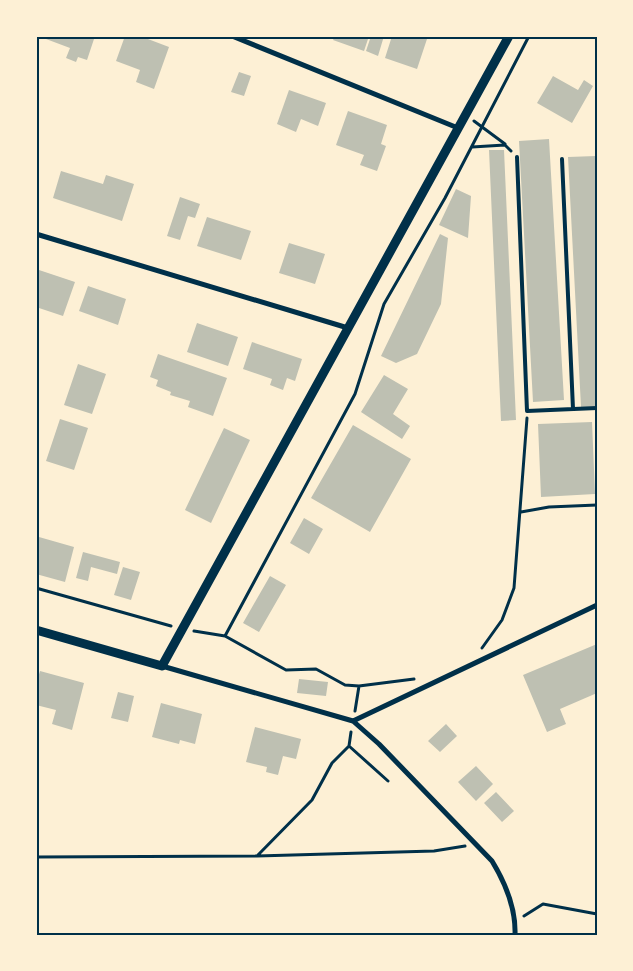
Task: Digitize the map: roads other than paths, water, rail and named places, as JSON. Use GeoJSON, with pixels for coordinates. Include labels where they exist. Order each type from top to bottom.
{"type":"FeatureCollection","features":[{"type":"Feature","properties":{"kind":"street"},"geometry":{"type":"LineString","coordinates":[[232,36],[458,128]]}},
{"type":"Feature","properties":{"kind":"street"},"geometry":{"type":"LineString","coordinates":[[162,666],[509,36]]}},
{"type":"Feature","properties":{"kind":"street"},"geometry":{"type":"LineString","coordinates":[[36,234],[348,328]]}},
{"type":"Feature","properties":{"kind":"street"},"geometry":{"type":"LineString","coordinates":[[353,721],[597,606]]}},
{"type":"Feature","properties":{"kind":"street"},"geometry":{"type":"LineString","coordinates":[[36,630],[353,721],[379,744],[478,844],[503,880],[516,920],[515,935]]}},
{"type":"Feature","properties":{"kind":"lane"},"geometry":{"type":"LineString","coordinates":[[517,157],[527,411],[597,408]]}},
{"type":"Feature","properties":{"kind":"lane"},"geometry":{"type":"LineString","coordinates":[[562,159],[573,409]]}}]}
